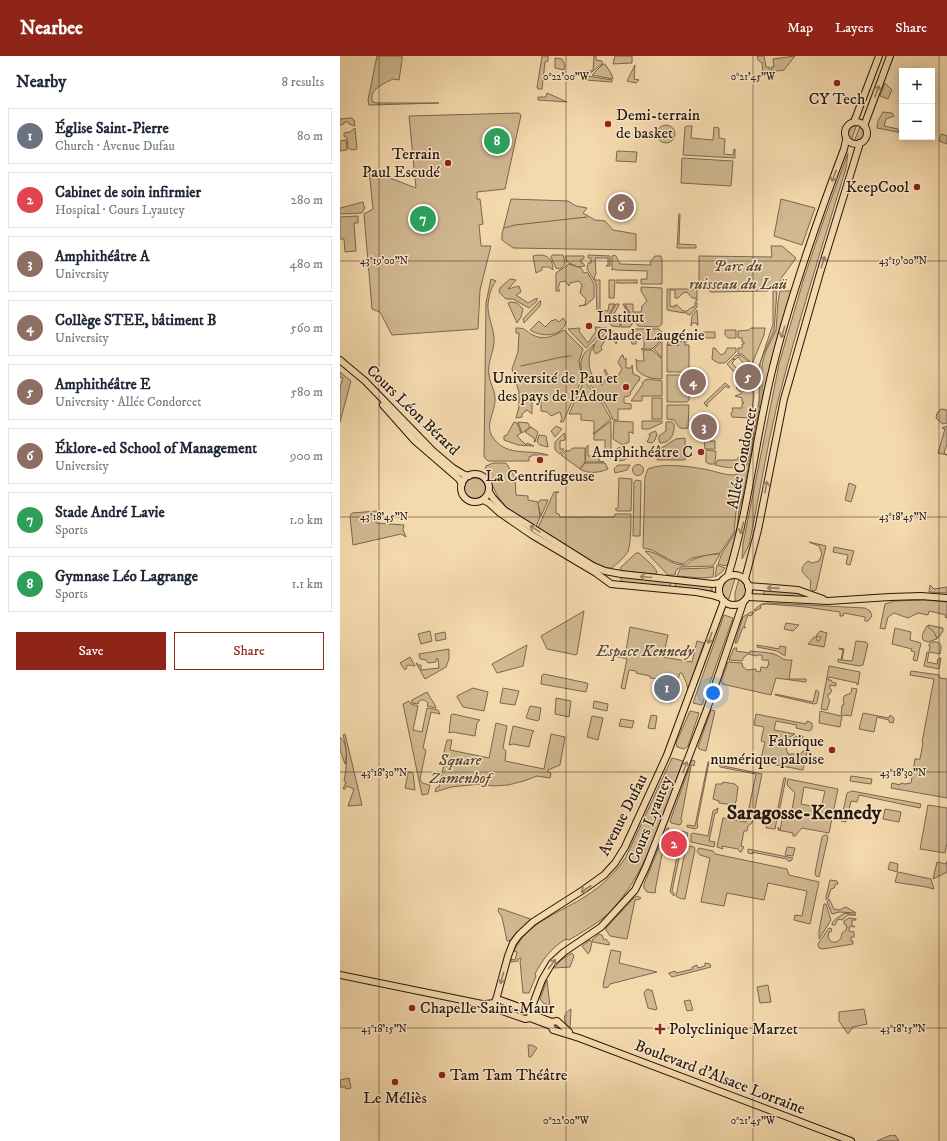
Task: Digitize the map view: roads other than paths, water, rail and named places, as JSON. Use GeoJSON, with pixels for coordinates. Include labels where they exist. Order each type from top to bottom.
{"type":"FeatureCollection","features":[{"type":"Feature","properties":{"kind":"main road"},"geometry":{"type":"LineString","coordinates":[[854,122],[879,56]]}},
{"type":"Feature","properties":{"kind":"main road"},"geometry":{"type":"LineString","coordinates":[[864,126],[890,56]]}},
{"type":"Feature","properties":{"kind":"main road"},"geometry":{"type":"LineString","coordinates":[[859,122],[864,126],[867,135],[864,141],[853,144],[846,140],[844,134],[849,124],[859,122]]}},
{"type":"Feature","properties":{"kind":"main road","name":"Allée Condorcet"},"geometry":{"type":"LineString","coordinates":[[728,576],[743,522],[775,359],[803,266],[846,140]]}},
{"type":"Feature","properties":{"kind":"main road","name":"Allée Condorcet"},"geometry":{"type":"LineString","coordinates":[[744,579],[758,530],[784,399],[820,273],[860,143]]}},
{"type":"Feature","properties":{"kind":"main road","name":"Cours Léon Bérard"},"geometry":{"type":"LineString","coordinates":[[340,360],[377,393],[433,451],[462,474],[469,476]]}},
{"type":"Feature","properties":{"kind":"main road","name":"Cours Léon Bérard"},"geometry":{"type":"LineString","coordinates":[[340,364],[361,382],[415,441],[459,479],[462,484]]}},
{"type":"Feature","properties":{"kind":"main road"},"geometry":{"type":"LineString","coordinates":[[483,500],[532,535],[588,568],[611,584],[712,594],[732,605],[743,603],[748,596],[748,586],[744,579],[738,576],[728,576],[720,583],[713,584],[615,573],[593,566],[504,510],[489,492],[488,483],[482,477],[475,475],[469,476],[462,484],[463,494],[468,500],[476,502],[483,500],[489,492]]}},
{"type":"Feature","properties":{"kind":"main road"},"geometry":{"type":"LineString","coordinates":[[660,588],[662,578]]}},
{"type":"Feature","properties":{"kind":"main road"},"geometry":{"type":"LineString","coordinates":[[720,583],[719,591],[722,600]]}},
{"type":"Feature","properties":{"kind":"main road"},"geometry":{"type":"LineString","coordinates":[[748,586],[798,590],[828,601]]}},
{"type":"Feature","properties":{"kind":"main road"},"geometry":{"type":"LineString","coordinates":[[748,596],[828,601],[921,596],[947,598]]}},
{"type":"Feature","properties":{"kind":"main road","name":"Avenue Dufau"},"geometry":{"type":"LineString","coordinates":[[495,1004],[508,956],[513,943],[519,935],[533,922],[604,875],[625,847],[667,755],[722,600]]}},
{"type":"Feature","properties":{"kind":"main road","name":"Cours Lyautey"},"geometry":{"type":"LineString","coordinates":[[530,1015],[547,970],[558,957],[601,927],[634,890],[646,867],[662,829],[707,709],[743,603]]}},
{"type":"Feature","properties":{"kind":"main road"},"geometry":{"type":"LineString","coordinates":[[340,975],[482,1004],[495,1004]]}},
{"type":"Feature","properties":{"kind":"main road"},"geometry":{"type":"LineString","coordinates":[[535,999],[537,1011],[553,1026]]}},
{"type":"Feature","properties":{"kind":"main road","name":"Boulevard d'Alsace Lorraine"},"geometry":{"type":"LineString","coordinates":[[530,1015],[525,1019],[495,1004],[500,1000],[579,1038],[852,1141]]}},
{"type":"Feature","properties":{"kind":"main road","name":"Boulevard d'Alsace Lorraine"},"geometry":{"type":"LineString","coordinates":[[553,1026],[560,1027],[559,1023],[566,1031],[579,1038]]}},
{"type":"Feature","properties":{"kind":"waterway"},"geometry":{"type":"LineString","coordinates":[[504,228],[515,225],[587,217]]}},
{"type":"Feature","properties":{"kind":"waterway"},"geometry":{"type":"LineString","coordinates":[[521,366],[571,356]]}},
{"type":"Feature","properties":{"kind":"place","name":"CY Tech"},"geometry":{"type":"Point","coordinates":[837,83]}},
{"type":"Feature","properties":{"kind":"place","name":"Demi-terrain de basket"},"geometry":{"type":"Point","coordinates":[608,124]}},
{"type":"Feature","properties":{"kind":"place","name":"Gymnase Léo Lagrange"},"geometry":{"type":"Point","coordinates":[497,141]}},
{"type":"Feature","properties":{"kind":"place","name":"Terrain Paul Escudé"},"geometry":{"type":"Point","coordinates":[448,163]}},
{"type":"Feature","properties":{"kind":"place","name":"KeepCool"},"geometry":{"type":"Point","coordinates":[917,187]}},
{"type":"Feature","properties":{"kind":"place","name":"Éklore-ed School of Management"},"geometry":{"type":"Point","coordinates":[621,207]}},
{"type":"Feature","properties":{"kind":"place","name":"Stade André Lavie"},"geometry":{"type":"Point","coordinates":[423,219]}},
{"type":"Feature","properties":{"kind":"place","name":"Institut Claude Laugénie"},"geometry":{"type":"Point","coordinates":[589,326]}},
{"type":"Feature","properties":{"kind":"place","name":"Amphithéâtre E"},"geometry":{"type":"Point","coordinates":[748,377]}},
{"type":"Feature","properties":{"kind":"place","name":"Collège STEE, bâtiment B"},"geometry":{"type":"Point","coordinates":[693,382]}},
{"type":"Feature","properties":{"kind":"place","name":"Université de Pau et des pays de l'Adour"},"geometry":{"type":"Point","coordinates":[626,387]}},
{"type":"Feature","properties":{"kind":"place","name":"Amphithéâtre A"},"geometry":{"type":"Point","coordinates":[704,427]}},
{"type":"Feature","properties":{"kind":"place","name":"Amphithéâtre C"},"geometry":{"type":"Point","coordinates":[701,452]}},
{"type":"Feature","properties":{"kind":"place","name":"La Centrifugeuse"},"geometry":{"type":"Point","coordinates":[540,460]}},
{"type":"Feature","properties":{"kind":"place","name":"Église Saint-Pierre"},"geometry":{"type":"Point","coordinates":[667,688]}},
{"type":"Feature","properties":{"kind":"place","name":"Fabrique numérique paloise"},"geometry":{"type":"Point","coordinates":[832,750]}},
{"type":"Feature","properties":{"kind":"place","name":"Cabinet de soin infirmier"},"geometry":{"type":"Point","coordinates":[674,844]}},
{"type":"Feature","properties":{"kind":"place","name":"Chapelle Saint-Maur"},"geometry":{"type":"Point","coordinates":[412,1008]}},
{"type":"Feature","properties":{"kind":"place","name":"Polyclinique Marzet"},"geometry":{"type":"Point","coordinates":[660,1029]}},
{"type":"Feature","properties":{"kind":"place","name":"Tam Tam Théâtre"},"geometry":{"type":"Point","coordinates":[442,1075]}},
{"type":"Feature","properties":{"kind":"place","name":"Le Méliès"},"geometry":{"type":"Point","coordinates":[395,1082]}},
{"type":"Feature","properties":{"kind":"district","name":"Saragosse-Kennedy"},"geometry":{"type":"Point","coordinates":[804,813]}},
{"type":"Feature","properties":{"kind":"park label","name":"Parc du ruisseau du Laü"},"geometry":{"type":"Point","coordinates":[738,275]}},
{"type":"Feature","properties":{"kind":"park label","name":"Espace Kennedy"},"geometry":{"type":"Point","coordinates":[645,651]}},
{"type":"Feature","properties":{"kind":"park label","name":"Square Zamenhof"},"geometry":{"type":"Point","coordinates":[460,769]}}]}
